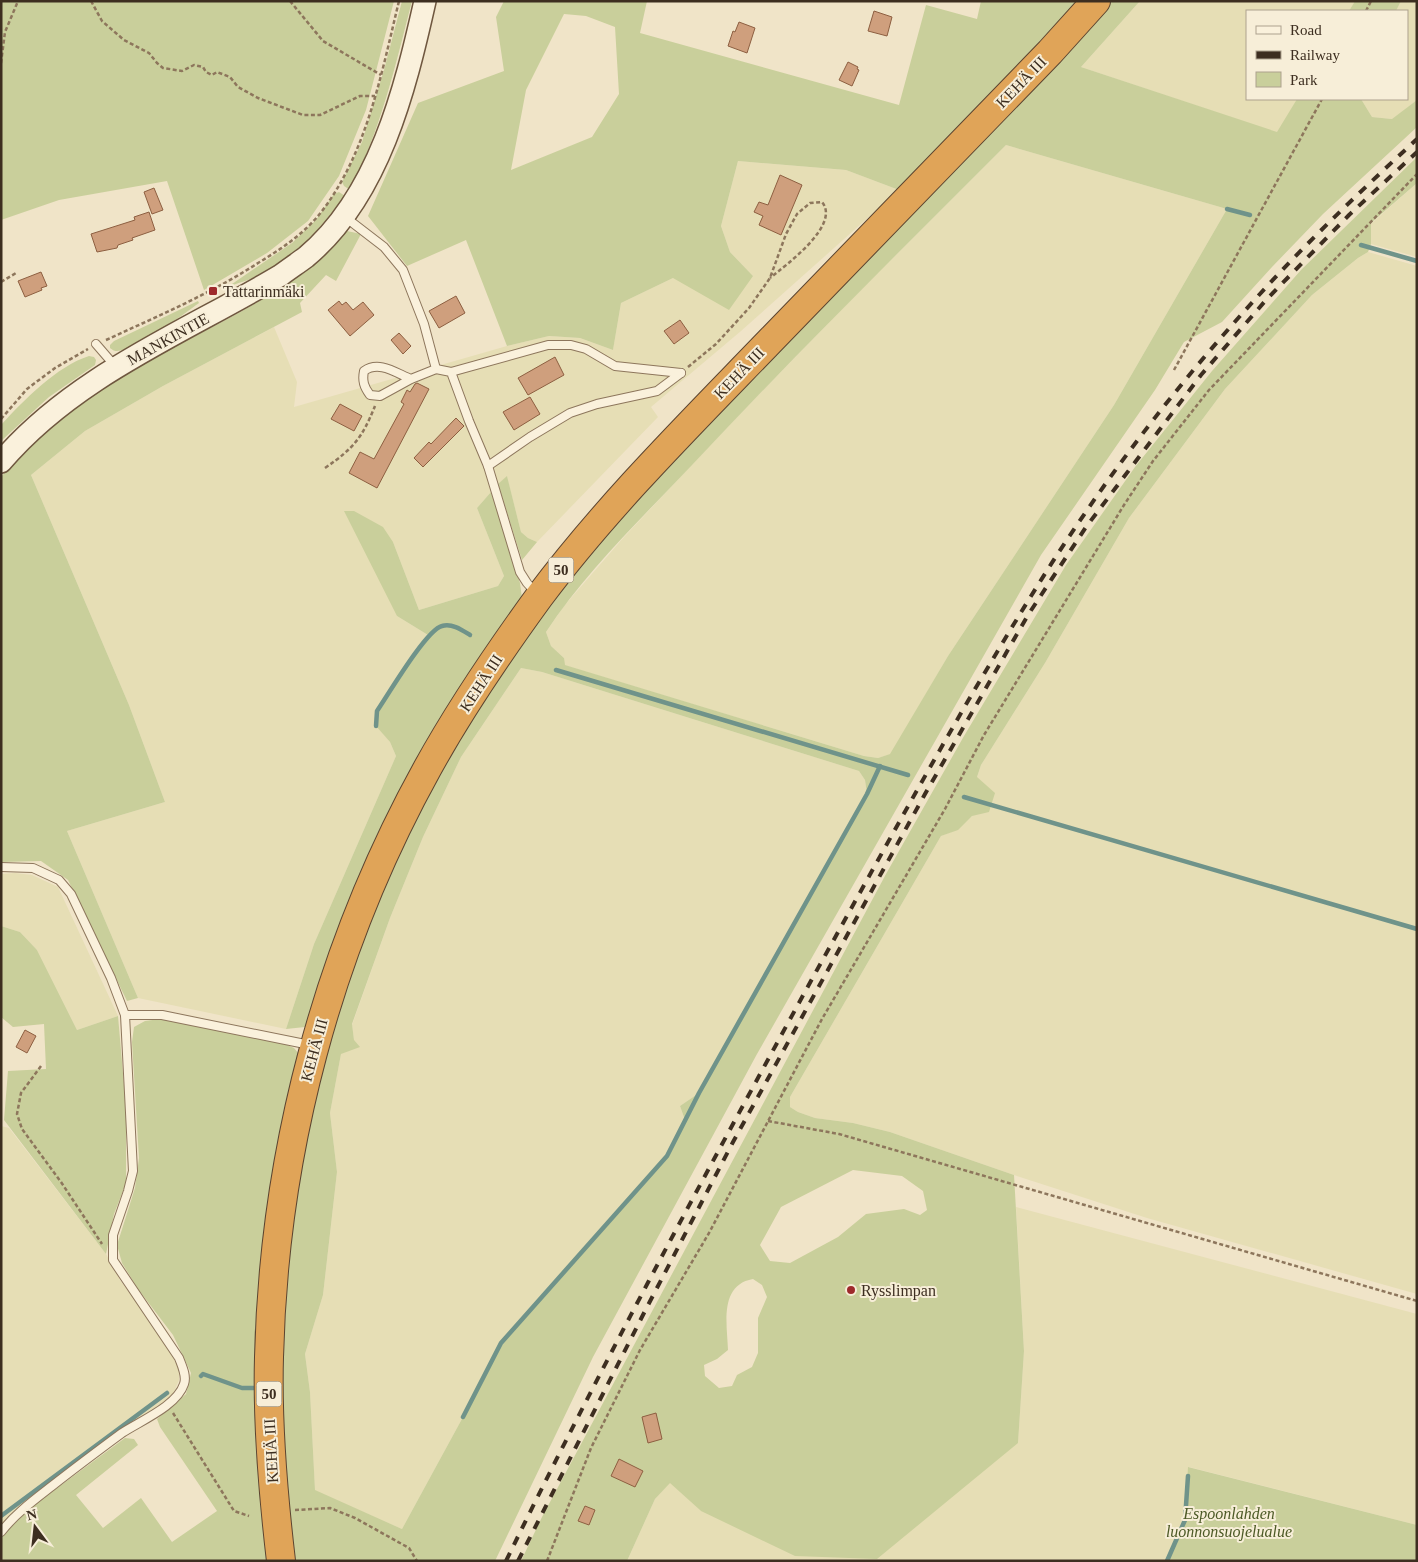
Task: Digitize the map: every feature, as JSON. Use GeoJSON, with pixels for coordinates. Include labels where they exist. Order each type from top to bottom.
{"type":"FeatureCollection","features":[{"type":"Feature","properties":{"kind":"highway","name":"KEHÄ III"},"geometry":{"type":"LineString","coordinates":[[281,1561],[273,1493],[269,1419],[269,1356],[278,1228],[289,1158],[315,1046],[331,988],[350,934],[400,821],[428,766],[479,684],[540,596],[605,515],[1050,52],[1096,1]]}},
{"type":"Feature","properties":{"kind":"street","name":"MANKINTIE"},"geometry":{"type":"LineString","coordinates":[[1,462],[44,419],[72,396],[116,368],[281,275],[306,257],[328,235],[344,216],[378,160],[391,128],[404,85],[425,1]]}},
{"type":"Feature","properties":{"kind":"lane"},"geometry":{"type":"LineString","coordinates":[[344,216],[384,247],[403,270],[424,324],[436,369]]}},
{"type":"Feature","properties":{"kind":"lane"},"geometry":{"type":"LineString","coordinates":[[96,344],[116,368]]}},
{"type":"Feature","properties":{"kind":"lane"},"geometry":{"type":"LineString","coordinates":[[411,379],[379,366],[371,366],[364,371],[363,379],[366,389],[370,394],[380,396],[411,379],[436,369],[451,372],[548,345],[571,345],[586,349],[616,366],[681,373]]}},
{"type":"Feature","properties":{"kind":"lane"},"geometry":{"type":"LineString","coordinates":[[451,372],[488,466],[520,572],[527,584],[540,596]]}},
{"type":"Feature","properties":{"kind":"lane"},"geometry":{"type":"LineString","coordinates":[[488,466],[530,437],[570,413],[597,404],[658,391],[681,373]]}},
{"type":"Feature","properties":{"kind":"lane"},"geometry":{"type":"LineString","coordinates":[[1,867],[33,868],[59,880],[70,894],[111,978],[125,1015],[133,1171],[113,1235],[113,1260],[179,1358],[184,1370],[184,1384],[176,1397],[80,1464],[8,1522],[1,1532]]}},
{"type":"Feature","properties":{"kind":"lane"},"geometry":{"type":"LineString","coordinates":[[125,1015],[162,1015],[206,1022],[315,1046]]}},
{"type":"Feature","properties":{"kind":"path"},"geometry":{"type":"LineString","coordinates":[[1,62],[5,32],[18,1]]}},
{"type":"Feature","properties":{"kind":"path"},"geometry":{"type":"LineString","coordinates":[[91,1],[102,21],[124,40],[150,53],[156,63],[164,68],[182,71],[194,65],[203,67],[206,72],[212,75],[217,72],[230,77],[238,87],[258,98],[304,115],[320,115],[360,96],[375,96]]}},
{"type":"Feature","properties":{"kind":"path"},"geometry":{"type":"LineString","coordinates":[[290,1],[323,40],[380,76]]}},
{"type":"Feature","properties":{"kind":"path"},"geometry":{"type":"LineString","coordinates":[[1,419],[28,389],[55,368],[96,344],[213,290],[279,250],[304,230],[325,208],[345,174],[362,136],[375,96],[399,1]]}},
{"type":"Feature","properties":{"kind":"path"},"geometry":{"type":"LineString","coordinates":[[1174,370],[1321,100]]}},
{"type":"Feature","properties":{"kind":"path"},"geometry":{"type":"LineString","coordinates":[[547,1561],[591,1448],[640,1350],[709,1232],[822,1019],[946,809],[984,735],[1124,505],[1148,468],[1209,390],[1417,174]]}},
{"type":"Feature","properties":{"kind":"path"},"geometry":{"type":"LineString","coordinates":[[681,373],[716,344],[749,308],[770,278],[786,234],[797,214],[810,203],[822,202],[826,206],[827,212],[827,218],[823,227],[793,260],[770,278]]}},
{"type":"Feature","properties":{"kind":"path"},"geometry":{"type":"LineString","coordinates":[[1,282],[16,273]]}},
{"type":"Feature","properties":{"kind":"path"},"geometry":{"type":"LineString","coordinates":[[325,468],[344,455],[362,436],[380,396]]}},
{"type":"Feature","properties":{"kind":"path"},"geometry":{"type":"LineString","coordinates":[[41,1066],[21,1092],[17,1114],[19,1122],[113,1260]]}},
{"type":"Feature","properties":{"kind":"path"},"geometry":{"type":"LineString","coordinates":[[768,1122],[839,1134],[1417,1301]]}},
{"type":"Feature","properties":{"kind":"path"},"geometry":{"type":"LineString","coordinates":[[168,1404],[234,1511],[249,1516]]}},
{"type":"Feature","properties":{"kind":"path"},"geometry":{"type":"LineString","coordinates":[[294,1510],[330,1508],[355,1518],[410,1548],[417,1561]]}},
{"type":"Feature","properties":{"kind":"shaded area"},"geometry":{"type":"Polygon","coordinates":[[[1140,1],[1355,1],[1350,10],[1246,10],[1246,100],[1296,100],[1278,133],[1081,67],[1140,1]]]}},
{"type":"Feature","properties":{"kind":"shaded area"},"geometry":{"type":"Polygon","coordinates":[[[1401,1],[1417,1],[1417,100],[1393,119],[1372,117],[1362,100],[1408,100],[1408,10],[1396,10],[1401,1]]]}},
{"type":"Feature","properties":{"kind":"shaded area"},"geometry":{"type":"Polygon","coordinates":[[[1006,145],[1227,209],[1114,405],[948,656],[891,754],[878,758],[864,756],[564,665],[564,658],[551,646],[546,632],[564,606],[624,537],[734,420],[1006,145]]]}},
{"type":"Feature","properties":{"kind":"shaded area"},"geometry":{"type":"Polygon","coordinates":[[[738,161],[846,170],[899,190],[741,331],[651,407],[658,417],[537,542],[521,532],[507,477],[498,484],[477,508],[504,576],[498,586],[419,610],[393,542],[397,616],[428,635],[377,711],[377,726],[390,742],[396,756],[314,944],[286,1029],[138,998],[67,831],[165,802],[129,705],[31,475],[85,431],[163,386],[274,327],[297,382],[294,407],[507,346],[549,336],[580,338],[613,350],[621,303],[673,278],[753,276],[730,252],[721,226],[738,161]]]}},
{"type":"Feature","properties":{"kind":"shaded area"},"geometry":{"type":"Polygon","coordinates":[[[1417,183],[1417,257],[1371,244],[1371,224],[1417,183]]]}},
{"type":"Feature","properties":{"kind":"shaded area"},"geometry":{"type":"Polygon","coordinates":[[[1368,252],[1417,266],[1417,1294],[1147,1218],[890,1132],[853,1123],[815,1118],[790,1107],[790,1097],[941,836],[958,829],[972,816],[977,777],[981,765],[1045,663],[1129,518],[1225,389],[1312,295],[1368,252]]]}},
{"type":"Feature","properties":{"kind":"shaded area"},"geometry":{"type":"Polygon","coordinates":[[[521,668],[542,672],[859,771],[865,780],[867,794],[699,1093],[680,1106],[685,1120],[667,1156],[614,1218],[501,1343],[402,1529],[315,1491],[310,1392],[305,1354],[323,1295],[337,1172],[330,1113],[341,1054],[354,1040],[352,1025],[390,918],[423,837],[461,757],[521,668]]]}},
{"type":"Feature","properties":{"kind":"shaded area"},"geometry":{"type":"Polygon","coordinates":[[[1,874],[32,875],[58,887],[118,1016],[77,1030],[37,950],[20,932],[1,926],[1,874]]]}},
{"type":"Feature","properties":{"kind":"shaded area"},"geometry":{"type":"Polygon","coordinates":[[[1,1126],[9,1128],[106,1254],[120,1280],[173,1353],[179,1366],[179,1380],[173,1394],[164,1403],[113,1436],[36,1494],[1,1526],[1,1126]]]}},
{"type":"Feature","properties":{"kind":"shaded area"},"geometry":{"type":"Polygon","coordinates":[[[1016,1207],[1417,1314],[1417,1525],[1189,1467],[1185,1520],[1167,1561],[627,1561],[655,1499],[670,1482],[701,1511],[1018,1443],[1024,1351],[1016,1207]]]}},
{"type":"Feature","properties":{"kind":"green space"},"geometry":{"type":"Polygon","coordinates":[[[1,1],[394,1],[366,110],[339,176],[308,221],[267,253],[204,290],[167,181],[59,200],[1,220],[1,1]]]}},
{"type":"Feature","properties":{"kind":"green space"},"geometry":{"type":"Polygon","coordinates":[[[402,1],[412,1],[393,74],[379,121],[350,190],[342,182],[362,142],[384,70],[402,1]]]}},
{"type":"Feature","properties":{"kind":"green space"},"geometry":{"type":"Polygon","coordinates":[[[504,1],[647,1],[640,33],[899,105],[926,5],[977,19],[981,1],[1078,1],[899,190],[846,170],[738,161],[721,226],[730,252],[753,276],[729,310],[673,278],[621,303],[613,350],[580,338],[549,336],[507,346],[466,240],[407,266],[368,216],[418,103],[504,71],[496,17],[504,1]],[[564,14],[526,90],[511,170],[592,137],[619,94],[615,27],[586,16],[564,14]]]}},
{"type":"Feature","properties":{"kind":"green space"},"geometry":{"type":"Polygon","coordinates":[[[1109,1],[1140,1],[1081,67],[1277,132],[1296,100],[1362,100],[1372,117],[1392,119],[1417,100],[1417,127],[1323,214],[1222,322],[1184,342],[1155,390],[1041,555],[757,1054],[593,1357],[495,1561],[293,1561],[285,1495],[279,1336],[295,1182],[324,1052],[371,916],[435,776],[500,667],[571,573],[669,460],[1109,1]],[[1006,145],[770,383],[597,566],[546,632],[551,646],[564,658],[565,665],[864,756],[878,758],[890,754],[948,656],[1114,405],[1227,209],[1006,145]],[[521,668],[461,757],[423,837],[390,918],[352,1024],[354,1040],[360,1047],[341,1054],[330,1113],[337,1172],[323,1295],[305,1354],[310,1392],[315,1490],[402,1529],[501,1343],[614,1218],[667,1156],[685,1120],[680,1106],[699,1093],[867,794],[865,780],[859,771],[542,672],[521,668]]]}},
{"type":"Feature","properties":{"kind":"green space"},"geometry":{"type":"Polygon","coordinates":[[[1355,1],[1401,1],[1396,10],[1350,10],[1355,1]]]}},
{"type":"Feature","properties":{"kind":"green space"},"geometry":{"type":"Polygon","coordinates":[[[1417,157],[1417,183],[1371,223],[1371,244],[1368,252],[1312,295],[1225,389],[1129,518],[1045,663],[981,765],[977,777],[995,793],[989,812],[972,816],[958,830],[941,836],[790,1097],[790,1107],[815,1118],[853,1123],[890,1132],[1014,1175],[1024,1351],[1018,1443],[877,1559],[795,1556],[701,1511],[670,1483],[655,1499],[627,1561],[521,1561],[542,1517],[886,874],[964,736],[1066,565],[1135,467],[1212,371],[1301,270],[1417,157]],[[853,1170],[781,1207],[760,1245],[770,1261],[790,1263],[838,1237],[866,1214],[904,1209],[920,1215],[927,1210],[923,1191],[902,1176],[853,1170]],[[753,1279],[742,1283],[730,1297],[727,1307],[728,1350],[717,1359],[704,1365],[705,1376],[719,1388],[732,1386],[737,1375],[752,1367],[758,1353],[758,1318],[767,1297],[762,1285],[753,1279]]]}},
{"type":"Feature","properties":{"kind":"green space"},"geometry":{"type":"Polygon","coordinates":[[[339,192],[345,196],[319,227],[291,255],[256,277],[232,284],[292,243],[316,220],[334,194],[339,192]]]}},
{"type":"Feature","properties":{"kind":"green space"},"geometry":{"type":"Polygon","coordinates":[[[347,231],[361,234],[336,281],[326,275],[300,303],[302,312],[163,386],[85,431],[31,475],[129,705],[165,802],[67,831],[138,998],[127,1001],[68,880],[41,861],[1,862],[1,477],[33,443],[87,399],[127,374],[231,317],[293,280],[312,266],[347,231]]]}},
{"type":"Feature","properties":{"kind":"green space"},"geometry":{"type":"Polygon","coordinates":[[[198,301],[199,303],[182,315],[135,345],[117,351],[110,348],[114,341],[198,301]]]}},
{"type":"Feature","properties":{"kind":"green space"},"geometry":{"type":"Polygon","coordinates":[[[89,356],[94,357],[96,360],[95,365],[49,397],[1,441],[1,425],[30,395],[65,368],[89,356]]]}},
{"type":"Feature","properties":{"kind":"green space"},"geometry":{"type":"Polygon","coordinates":[[[507,476],[521,532],[537,542],[522,560],[498,484],[507,476]]]}},
{"type":"Feature","properties":{"kind":"green space"},"geometry":{"type":"Polygon","coordinates":[[[491,492],[520,583],[522,598],[373,847],[305,1027],[286,1029],[314,944],[396,756],[390,742],[376,726],[377,711],[428,635],[397,616],[344,511],[354,511],[383,527],[393,542],[419,610],[498,586],[504,576],[477,508],[491,492]]]}},
{"type":"Feature","properties":{"kind":"green space"},"geometry":{"type":"Polygon","coordinates":[[[1,926],[20,932],[37,950],[77,1030],[118,1016],[126,1108],[126,1183],[114,1214],[106,1254],[4,1120],[8,1071],[46,1069],[44,1024],[13,1027],[1,1017],[1,926]]]}},
{"type":"Feature","properties":{"kind":"green space"},"geometry":{"type":"Polygon","coordinates":[[[160,1019],[285,1044],[294,1048],[299,1054],[266,1219],[259,1286],[268,1561],[1,1561],[1,1539],[30,1508],[125,1438],[134,1439],[138,1445],[76,1495],[103,1528],[141,1498],[172,1542],[217,1511],[160,1427],[157,1419],[186,1394],[191,1373],[173,1335],[138,1289],[122,1263],[117,1245],[135,1188],[139,1158],[132,1042],[134,1027],[145,1021],[160,1019]]]}},
{"type":"Feature","properties":{"kind":"green space","name":"Espoonlahden luonnonsuojelualue"},"geometry":{"type":"Polygon","coordinates":[[[1188,1467],[1417,1525],[1417,1561],[1167,1561],[1185,1520],[1188,1467]]]}},
{"type":"Feature","properties":{"kind":"building"},"geometry":{"type":"Polygon","coordinates":[[[874,11],[892,17],[887,36],[868,31],[874,11]]]}},
{"type":"Feature","properties":{"kind":"building"},"geometry":{"type":"Polygon","coordinates":[[[739,22],[755,28],[747,53],[728,46],[733,31],[735,32],[739,22]]]}},
{"type":"Feature","properties":{"kind":"building"},"geometry":{"type":"Polygon","coordinates":[[[848,62],[858,67],[857,69],[859,70],[852,86],[839,80],[848,62]]]}},
{"type":"Feature","properties":{"kind":"building"},"geometry":{"type":"Polygon","coordinates":[[[780,175],[802,185],[781,235],[759,225],[763,216],[754,212],[759,202],[768,205],[780,175]]]}},
{"type":"Feature","properties":{"kind":"building"},"geometry":{"type":"Polygon","coordinates":[[[154,188],[163,210],[152,214],[144,192],[154,188]]]}},
{"type":"Feature","properties":{"kind":"building"},"geometry":{"type":"Polygon","coordinates":[[[149,212],[155,230],[132,238],[133,240],[118,245],[117,248],[97,252],[91,234],[135,220],[134,217],[149,212]]]}},
{"type":"Feature","properties":{"kind":"building"},"geometry":{"type":"Polygon","coordinates":[[[41,272],[47,286],[25,297],[18,281],[41,272]]]}},
{"type":"Feature","properties":{"kind":"building"},"geometry":{"type":"Polygon","coordinates":[[[456,296],[465,313],[439,328],[429,311],[456,296]]]}},
{"type":"Feature","properties":{"kind":"building"},"geometry":{"type":"Polygon","coordinates":[[[339,301],[342,305],[346,302],[353,310],[363,302],[374,315],[350,336],[328,310],[339,301]]]}},
{"type":"Feature","properties":{"kind":"building"},"geometry":{"type":"Polygon","coordinates":[[[680,320],[689,333],[674,344],[664,331],[680,320]]]}},
{"type":"Feature","properties":{"kind":"building"},"geometry":{"type":"Polygon","coordinates":[[[399,333],[411,346],[403,354],[391,340],[399,333]]]}},
{"type":"Feature","properties":{"kind":"building"},"geometry":{"type":"Polygon","coordinates":[[[555,357],[564,375],[528,395],[518,378],[555,357]]]}},
{"type":"Feature","properties":{"kind":"building"},"geometry":{"type":"Polygon","coordinates":[[[417,383],[429,389],[377,488],[349,473],[360,452],[374,459],[404,404],[401,402],[407,390],[410,392],[417,383]]]}},
{"type":"Feature","properties":{"kind":"building"},"geometry":{"type":"Polygon","coordinates":[[[530,397],[540,414],[514,430],[503,412],[530,397]]]}},
{"type":"Feature","properties":{"kind":"building"},"geometry":{"type":"Polygon","coordinates":[[[340,404],[362,416],[354,431],[331,419],[340,404]]]}},
{"type":"Feature","properties":{"kind":"building"},"geometry":{"type":"Polygon","coordinates":[[[456,418],[464,426],[423,467],[414,458],[429,442],[431,444],[456,418]]]}},
{"type":"Feature","properties":{"kind":"building"},"geometry":{"type":"Polygon","coordinates":[[[25,1030],[36,1036],[27,1053],[16,1047],[25,1030]]]}},
{"type":"Feature","properties":{"kind":"building"},"geometry":{"type":"Polygon","coordinates":[[[656,1413],[662,1439],[648,1443],[642,1417],[656,1413]]]}},
{"type":"Feature","properties":{"kind":"building"},"geometry":{"type":"Polygon","coordinates":[[[619,1459],[643,1471],[635,1487],[611,1476],[619,1459]]]}},
{"type":"Feature","properties":{"kind":"building"},"geometry":{"type":"Polygon","coordinates":[[[585,1506],[595,1510],[589,1525],[578,1521],[585,1506]]]}},
{"type":"Feature","properties":{"kind":"waterway"},"geometry":{"type":"LineString","coordinates":[[1227,209],[1250,215]]}},
{"type":"Feature","properties":{"kind":"waterway"},"geometry":{"type":"LineString","coordinates":[[1361,245],[1417,261]]}},
{"type":"Feature","properties":{"kind":"waterway"},"geometry":{"type":"LineString","coordinates":[[376,726],[377,711],[417,650],[435,630],[449,625],[470,635]]}},
{"type":"Feature","properties":{"kind":"waterway"},"geometry":{"type":"LineString","coordinates":[[556,670],[908,775]]}},
{"type":"Feature","properties":{"kind":"waterway"},"geometry":{"type":"LineString","coordinates":[[463,1417],[501,1343],[667,1156],[699,1093],[867,794],[880,766]]}},
{"type":"Feature","properties":{"kind":"waterway"},"geometry":{"type":"LineString","coordinates":[[964,797],[1417,929]]}},
{"type":"Feature","properties":{"kind":"waterway"},"geometry":{"type":"LineString","coordinates":[[201,1376],[203,1374],[242,1388],[256,1388]]}},
{"type":"Feature","properties":{"kind":"waterway"},"geometry":{"type":"LineString","coordinates":[[1,1516],[167,1393]]}},
{"type":"Feature","properties":{"kind":"waterway"},"geometry":{"type":"LineString","coordinates":[[1167,1561],[1185,1520],[1188,1476]]}},
{"type":"Feature","properties":{"kind":"railway"},"geometry":{"type":"LineString","coordinates":[[506,1561],[617,1341],[812,979],[954,725],[1052,563],[1121,463],[1211,349],[1297,254],[1417,139]]}},
{"type":"Feature","properties":{"kind":"railway"},"geometry":{"type":"LineString","coordinates":[[518,1561],[733,1142],[925,794],[1028,615],[1086,527],[1201,375],[1266,300],[1349,215],[1417,152]]}},
{"type":"Feature","properties":{"kind":"place","name":"Tattarinmäki"},"geometry":{"type":"Point","coordinates":[213,291]}},
{"type":"Feature","properties":{"kind":"place","name":"Rysslimpan"},"geometry":{"type":"Point","coordinates":[851,1290]}}]}
